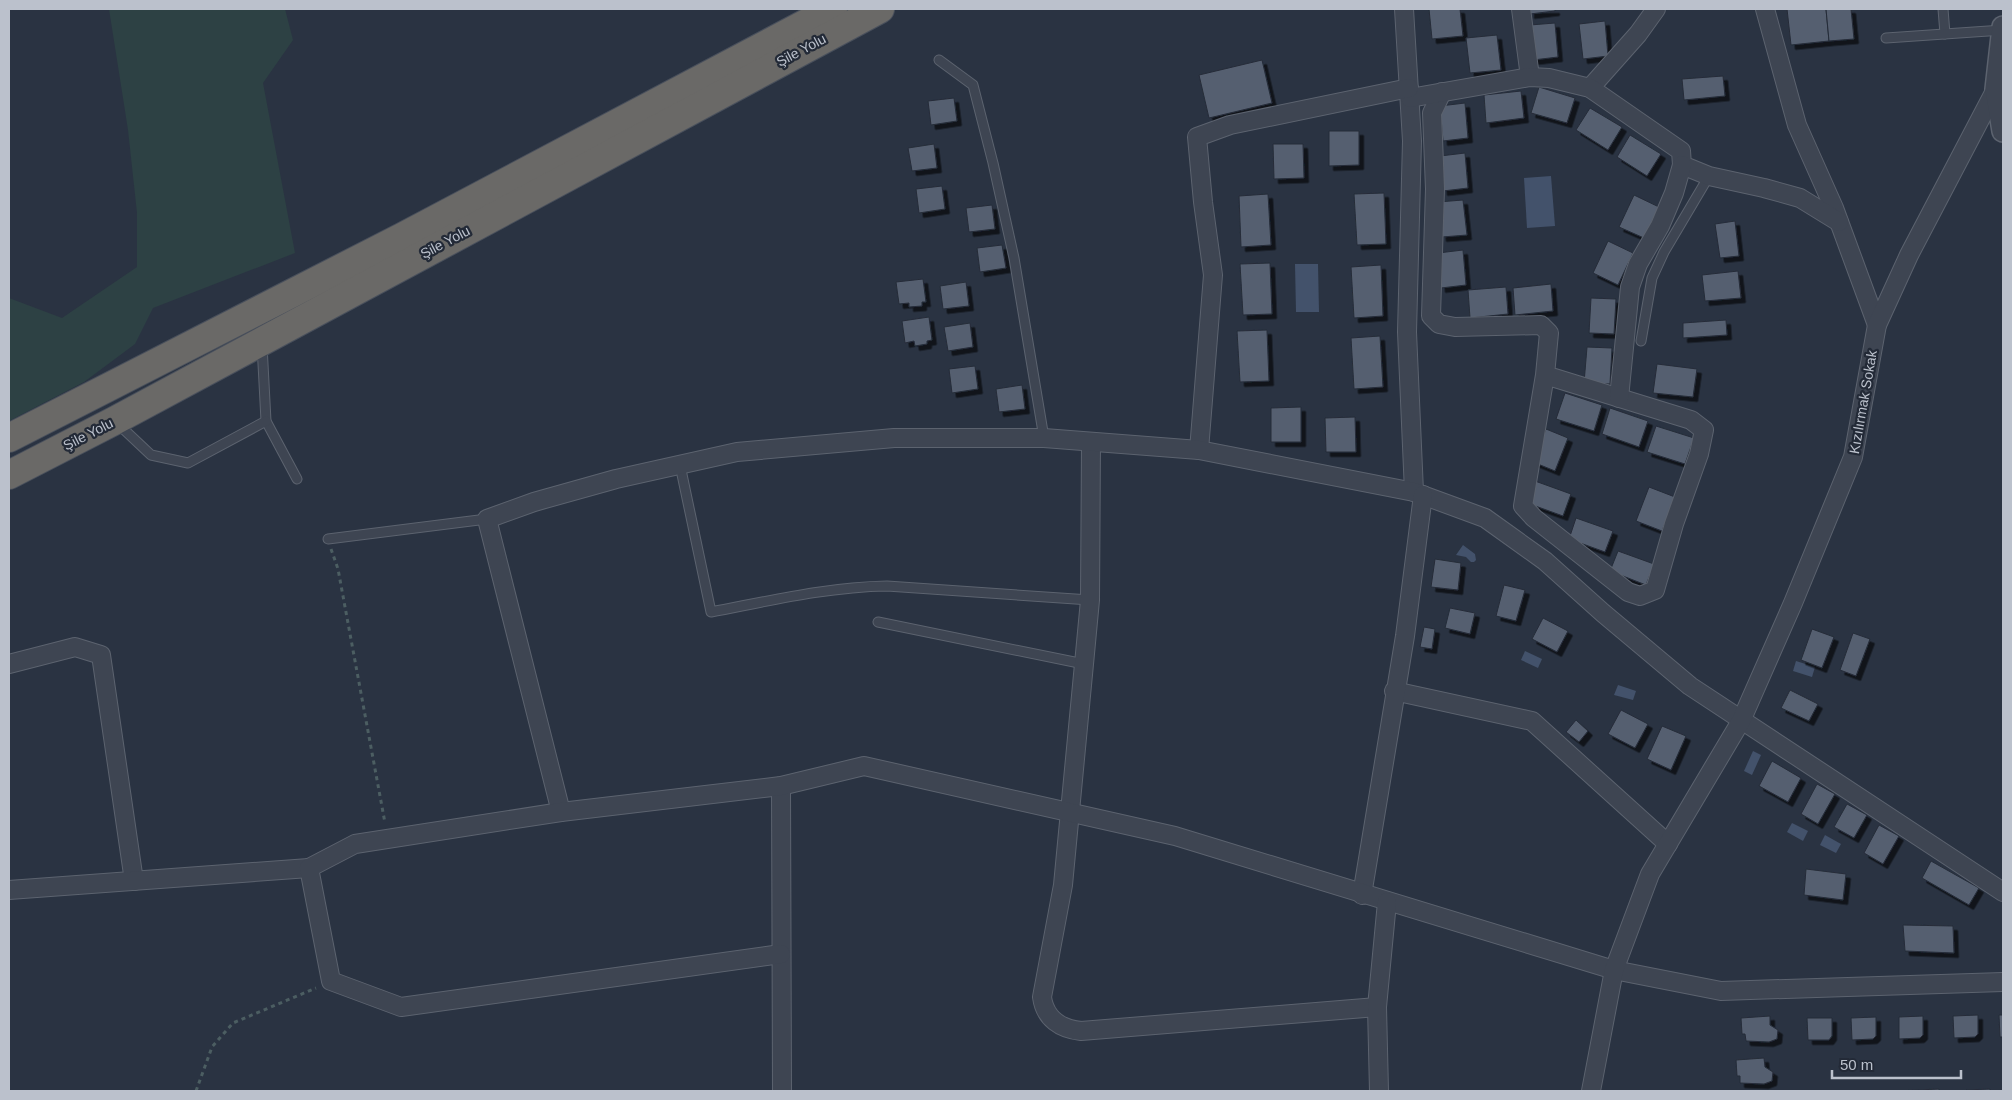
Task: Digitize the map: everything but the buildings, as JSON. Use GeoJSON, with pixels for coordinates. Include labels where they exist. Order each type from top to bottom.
{"type":"FeatureCollection","features":[{"type":"Feature","properties":{"kind":"highway","name":"Şile Yolu"},"geometry":{"type":"LineString","coordinates":[[9,438],[402,237],[833,9]]}},
{"type":"Feature","properties":{"kind":"highway","name":"Şile Yolu"},"geometry":{"type":"LineString","coordinates":[[9,475],[880,9]]}},
{"type":"Feature","properties":{"kind":"street"},"geometry":{"type":"LineString","coordinates":[[1362,894],[1394,691],[1405,636],[1418,493],[1407,332],[1412,142],[1404,9]]}},
{"type":"Feature","properties":{"kind":"street"},"geometry":{"type":"LineString","coordinates":[[1521,9],[1530,77]]}},
{"type":"Feature","properties":{"kind":"street"},"geometry":{"type":"LineString","coordinates":[[1590,88],[1638,34],[1656,9]]}},
{"type":"Feature","properties":{"kind":"street"},"geometry":{"type":"LineString","coordinates":[[1765,9],[1797,125],[1839,222],[1877,325]]}},
{"type":"Feature","properties":{"kind":"street"},"geometry":{"type":"LineString","coordinates":[[2003,28],[1996,89],[2003,131]]}},
{"type":"Feature","properties":{"kind":"street"},"geometry":{"type":"LineString","coordinates":[[1199,450],[1213,275],[1203,202],[1197,137],[1230,125],[1410,93],[1442,92],[1530,77],[1549,78],[1590,88],[1681,151],[1682,165],[1674,193],[1660,226],[1638,264],[1630,287],[1619,398]]}},
{"type":"Feature","properties":{"kind":"street","name":"Kızılırmak Sokak"},"geometry":{"type":"LineString","coordinates":[[1591,1091],[1614,970],[1650,874],[1741,721],[1793,603],[1853,457],[1877,325],[1908,255],[1996,89]]}},
{"type":"Feature","properties":{"kind":"street"},"geometry":{"type":"LineString","coordinates":[[1442,92],[1432,112],[1435,189],[1431,316],[1439,324],[1455,327],[1541,325],[1549,333],[1544,375],[1522,506],[1609,579],[1628,592],[1640,596],[1655,590],[1674,524],[1699,454],[1704,430],[1691,420],[1544,375]]}},
{"type":"Feature","properties":{"kind":"street"},"geometry":{"type":"LineString","coordinates":[[1682,165],[1709,176],[1800,198],[1839,222]]}},
{"type":"Feature","properties":{"kind":"street"},"geometry":{"type":"LineString","coordinates":[[561,812],[487,518],[534,502],[616,480],[737,452],[894,438],[1044,438],[1199,450],[1418,493],[1485,518],[1545,561],[1603,613],[1690,686],[2003,892]]}},
{"type":"Feature","properties":{"kind":"street"},"geometry":{"type":"LineString","coordinates":[[1091,442],[1090,600],[1063,885],[1042,998],[1043,1006],[1048,1015],[1062,1027],[1082,1031],[1377,1007]]}},
{"type":"Feature","properties":{"kind":"street"},"geometry":{"type":"LineString","coordinates":[[9,664],[75,647],[101,655],[134,881]]}},
{"type":"Feature","properties":{"kind":"street"},"geometry":{"type":"LineString","coordinates":[[1394,691],[1532,721],[1668,844]]}},
{"type":"Feature","properties":{"kind":"street"},"geometry":{"type":"LineString","coordinates":[[9,890],[309,868],[355,844],[561,812],[781,786],[864,766],[1175,836],[1614,970],[1721,991],[2003,982]]}},
{"type":"Feature","properties":{"kind":"street"},"geometry":{"type":"LineString","coordinates":[[781,786],[780,954],[782,1091]]}},
{"type":"Feature","properties":{"kind":"street"},"geometry":{"type":"LineString","coordinates":[[309,868],[331,981],[401,1007],[780,954]]}},
{"type":"Feature","properties":{"kind":"street"},"geometry":{"type":"LineString","coordinates":[[1379,1091],[1377,1007],[1387,902]]}},
{"type":"Feature","properties":{"kind":"lane"},"geometry":{"type":"LineString","coordinates":[[1943,9],[1945,34]]}},
{"type":"Feature","properties":{"kind":"lane"},"geometry":{"type":"LineString","coordinates":[[1886,38],[2003,28]]}},
{"type":"Feature","properties":{"kind":"lane"},"geometry":{"type":"LineString","coordinates":[[939,60],[973,85],[1014,258],[1044,438]]}},
{"type":"Feature","properties":{"kind":"lane"},"geometry":{"type":"LineString","coordinates":[[1641,341],[1652,278],[1664,252],[1709,176]]}},
{"type":"Feature","properties":{"kind":"lane"},"geometry":{"type":"LineString","coordinates":[[262,341],[266,421],[298,479]]}},
{"type":"Feature","properties":{"kind":"lane"},"geometry":{"type":"LineString","coordinates":[[114,420],[151,455],[188,464],[266,421]]}},
{"type":"Feature","properties":{"kind":"lane"},"geometry":{"type":"LineString","coordinates":[[680,465],[711,612],[811,592],[864,586],[1090,600]]}},
{"type":"Feature","properties":{"kind":"lane"},"geometry":{"type":"LineString","coordinates":[[328,539],[487,518]]}},
{"type":"Feature","properties":{"kind":"lane"},"geometry":{"type":"LineString","coordinates":[[878,622],[1084,664]]}},
{"type":"Feature","properties":{"kind":"path"},"geometry":{"type":"LineString","coordinates":[[328,539],[338,569],[388,839]]}},
{"type":"Feature","properties":{"kind":"path"},"geometry":{"type":"LineString","coordinates":[[196,1091],[212,1047],[232,1023],[331,981]]}},
{"type":"Feature","properties":{"kind":"green space"},"geometry":{"type":"Polygon","coordinates":[[[109,9],[285,9],[293,40],[263,83],[295,253],[153,308],[135,344],[84,382],[9,421],[9,298],[62,318],[137,267],[137,213],[128,130],[109,9]]]}},
{"type":"Feature","properties":{"kind":"water"},"geometry":{"type":"Polygon","coordinates":[[[1551,176],[1555,226],[1527,228],[1524,178],[1551,176]]]}},
{"type":"Feature","properties":{"kind":"water"},"geometry":{"type":"Polygon","coordinates":[[[1295,264],[1318,264],[1319,312],[1296,312],[1295,264]]]}},
{"type":"Feature","properties":{"kind":"water"},"geometry":{"type":"Polygon","coordinates":[[[1463,545],[1475,554],[1476,560],[1474,562],[1471,562],[1466,557],[1456,555],[1463,545]]]}},
{"type":"Feature","properties":{"kind":"water"},"geometry":{"type":"Polygon","coordinates":[[[1525,651],[1542,659],[1538,668],[1521,660],[1525,651]]]}},
{"type":"Feature","properties":{"kind":"water"},"geometry":{"type":"Polygon","coordinates":[[[1796,661],[1815,667],[1812,677],[1793,671],[1796,661]]]}},
{"type":"Feature","properties":{"kind":"water"},"geometry":{"type":"Polygon","coordinates":[[[1618,685],[1636,691],[1633,700],[1614,695],[1618,685]]]}},
{"type":"Feature","properties":{"kind":"water"},"geometry":{"type":"Polygon","coordinates":[[[1753,751],[1761,755],[1752,775],[1744,771],[1753,751]]]}},
{"type":"Feature","properties":{"kind":"water"},"geometry":{"type":"Polygon","coordinates":[[[1792,823],[1808,831],[1803,841],[1787,832],[1792,823]]]}},
{"type":"Feature","properties":{"kind":"water"},"geometry":{"type":"Polygon","coordinates":[[[1825,835],[1841,844],[1836,853],[1820,845],[1825,835]]]}}]}
